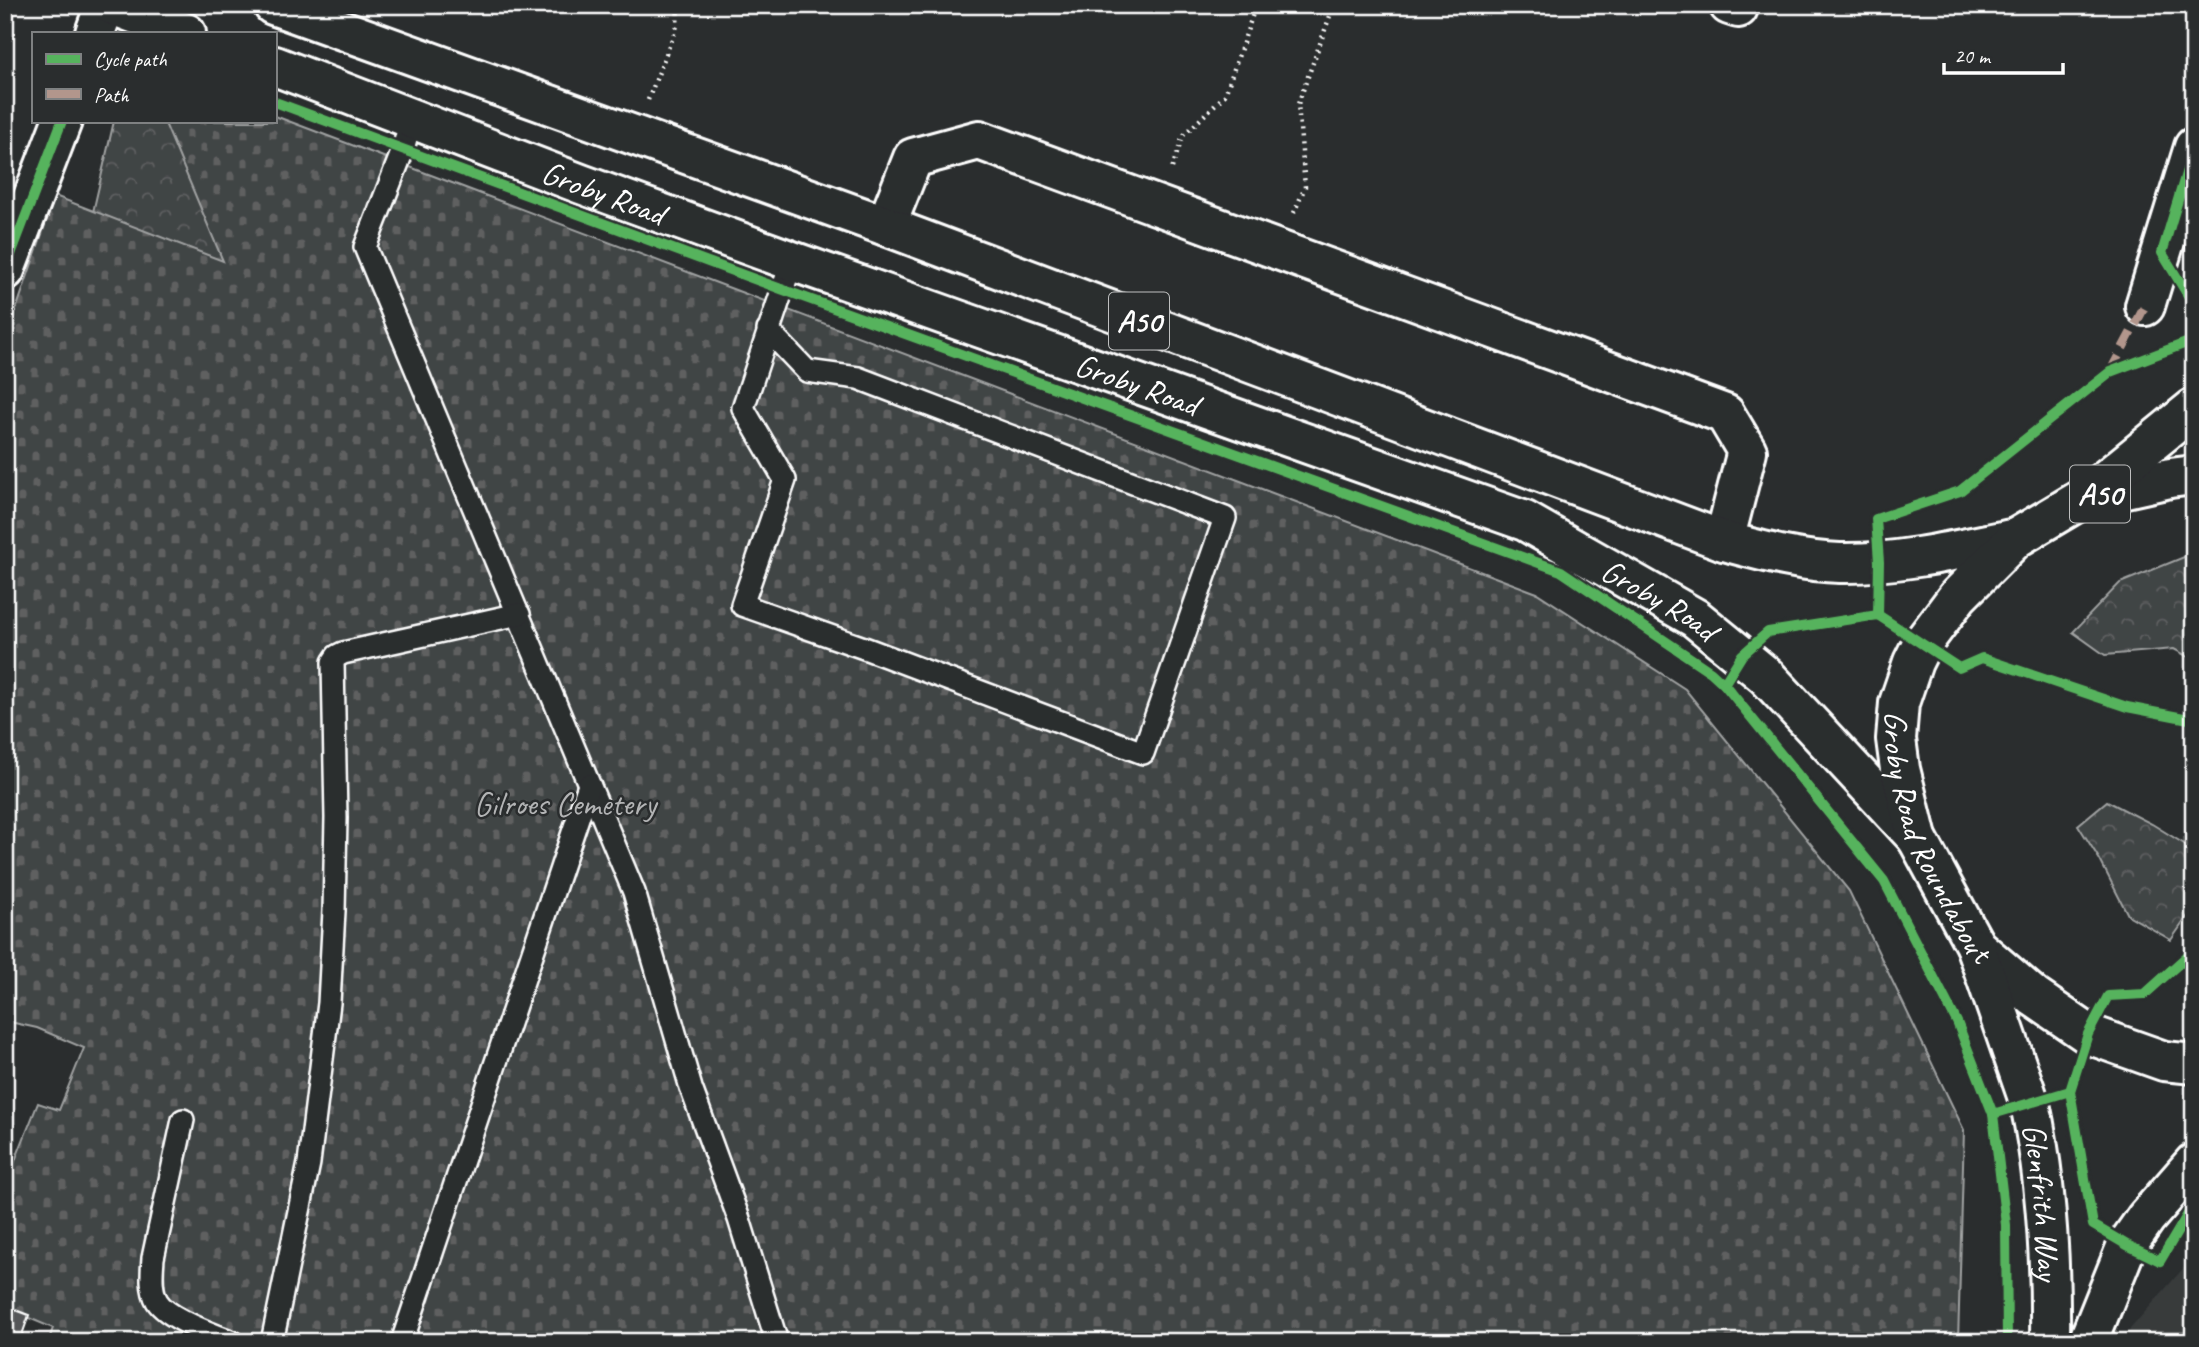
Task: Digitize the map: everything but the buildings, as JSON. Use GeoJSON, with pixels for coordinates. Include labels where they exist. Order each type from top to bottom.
{"type":"FeatureCollection","features":[{"type":"Feature","properties":{"kind":"main road"},"geometry":{"type":"LineString","coordinates":[[95,32],[105,5]]}},
{"type":"Feature","properties":{"kind":"main road"},"geometry":{"type":"LineString","coordinates":[[112,5],[183,32]]}},
{"type":"Feature","properties":{"kind":"main road","name":"Groby Road"},"geometry":{"type":"LineString","coordinates":[[273,5],[886,226],[1724,541],[1782,557],[1838,563],[1879,562],[2016,538]]}},
{"type":"Feature","properties":{"kind":"main road","name":"Groby Road"},"geometry":{"type":"LineString","coordinates":[[276,66],[580,184],[1525,521],[1695,618],[1742,656],[1766,676],[1917,838]]}},
{"type":"Feature","properties":{"kind":"main road"},"geometry":{"type":"LineString","coordinates":[[5,270],[62,122]]}},
{"type":"Feature","properties":{"kind":"main road"},"geometry":{"type":"LineString","coordinates":[[886,226],[913,158],[979,140],[1725,414],[1748,451],[1724,541]]}},
{"type":"Feature","properties":{"kind":"main road"},"geometry":{"type":"LineString","coordinates":[[2145,306],[2194,147]]}},
{"type":"Feature","properties":{"kind":"main road"},"geometry":{"type":"LineString","coordinates":[[2085,497],[2194,408]]}},
{"type":"Feature","properties":{"kind":"main road","name":"Groby Road Roundabout"},"geometry":{"type":"LineString","coordinates":[[2194,475],[2085,497],[2016,538],[1958,596],[1922,644],[1899,703],[1896,739],[1917,838],[1976,947],[2034,997],[2088,1034],[2164,1061],[2194,1064]]}},
{"type":"Feature","properties":{"kind":"main road","name":"Glenfrith Way"},"geometry":{"type":"LineString","coordinates":[[1976,947],[2030,1104],[2035,1129],[2050,1258],[2050,1342]]}},
{"type":"Feature","properties":{"kind":"main road","name":"Glenfrith Way"},"geometry":{"type":"LineString","coordinates":[[2088,1342],[2127,1245],[2146,1218],[2194,1163]]}},
{"type":"Feature","properties":{"kind":"lane"},"geometry":{"type":"LineString","coordinates":[[411,118],[403,149],[365,247],[634,892],[691,1088],[739,1219],[777,1342]]}},
{"type":"Feature","properties":{"kind":"lane"},"geometry":{"type":"LineString","coordinates":[[768,330],[807,372],[858,378],[1225,518],[1143,753],[742,605],[785,480],[743,408],[768,330],[792,261]]}},
{"type":"Feature","properties":{"kind":"lane"},"geometry":{"type":"LineString","coordinates":[[272,1342],[309,1163],[329,1003],[336,818],[333,662],[343,653],[519,614]]}},
{"type":"Feature","properties":{"kind":"lane"},"geometry":{"type":"LineString","coordinates":[[402,1342],[589,785]]}},
{"type":"Feature","properties":{"kind":"lane"},"geometry":{"type":"LineString","coordinates":[[183,1120],[153,1258],[152,1280],[157,1301],[175,1316],[233,1342]]}},
{"type":"Feature","properties":{"kind":"path"},"geometry":{"type":"LineString","coordinates":[[634,136],[677,26],[678,5]]}},
{"type":"Feature","properties":{"kind":"path"},"geometry":{"type":"LineString","coordinates":[[1159,205],[1183,136],[1225,95],[1256,5]]}},
{"type":"Feature","properties":{"kind":"path"},"geometry":{"type":"LineString","coordinates":[[1280,250],[1305,187],[1298,104],[1334,5]]}},
{"type":"Feature","properties":{"kind":"shaded area"},"geometry":{"type":"Polygon","coordinates":[[[2194,1256],[2194,1342],[2127,1342],[2130,1329],[2194,1256]]]}},
{"type":"Feature","properties":{"kind":"green space","name":"Gilroes Cemetery"},"geometry":{"type":"Polygon","coordinates":[[[276,116],[1537,593],[1685,689],[1849,891],[1964,1130],[1958,1342],[48,1342],[53,1328],[5,1308],[5,1186],[38,1103],[59,1110],[84,1048],[37,1028],[5,1021],[5,342],[55,196],[223,261],[164,122],[276,122],[276,116]]]}},
{"type":"Feature","properties":{"kind":"green space"},"geometry":{"type":"Polygon","coordinates":[[[114,122],[223,122],[349,261],[76,286],[114,122]]]}},
{"type":"Feature","properties":{"kind":"green space"},"geometry":{"type":"Polygon","coordinates":[[[2194,553],[2194,660],[2174,649],[2105,655],[2073,632],[2120,583],[2194,553]]]}},
{"type":"Feature","properties":{"kind":"green space"},"geometry":{"type":"Polygon","coordinates":[[[2107,801],[2194,850],[2194,907],[2171,940],[2128,915],[2100,860],[2078,825],[2107,801]]]}},
{"type":"Feature","properties":{"kind":"marked path"},"geometry":{"type":"LineString","coordinates":[[2110,372],[2145,306]]}},
{"type":"Feature","properties":{"kind":"cycle path"},"geometry":{"type":"LineString","coordinates":[[276,102],[781,289],[1561,571],[1711,672],[1724,684],[1884,881],[1957,1022],[1993,1114],[2070,1091],[2093,1225],[2160,1261],[2194,1204]]}},
{"type":"Feature","properties":{"kind":"cycle path"},"geometry":{"type":"LineString","coordinates":[[5,270],[62,122]]}},
{"type":"Feature","properties":{"kind":"cycle path"},"geometry":{"type":"LineString","coordinates":[[2194,147],[2162,253],[2194,305]]}},
{"type":"Feature","properties":{"kind":"cycle path"},"geometry":{"type":"LineString","coordinates":[[1724,684],[1742,655],[1768,632],[1878,615],[1879,562],[1876,519],[1960,491],[2110,372],[2194,340]]}},
{"type":"Feature","properties":{"kind":"cycle path"},"geometry":{"type":"LineString","coordinates":[[1878,615],[1959,668],[1982,658],[2127,707],[2194,720]]}},
{"type":"Feature","properties":{"kind":"cycle path"},"geometry":{"type":"LineString","coordinates":[[2070,1091],[2088,1034],[2108,996],[2145,994],[2194,950]]}},
{"type":"Feature","properties":{"kind":"cycle path"},"geometry":{"type":"LineString","coordinates":[[1993,1114],[2006,1225],[2007,1342]]}}]}
